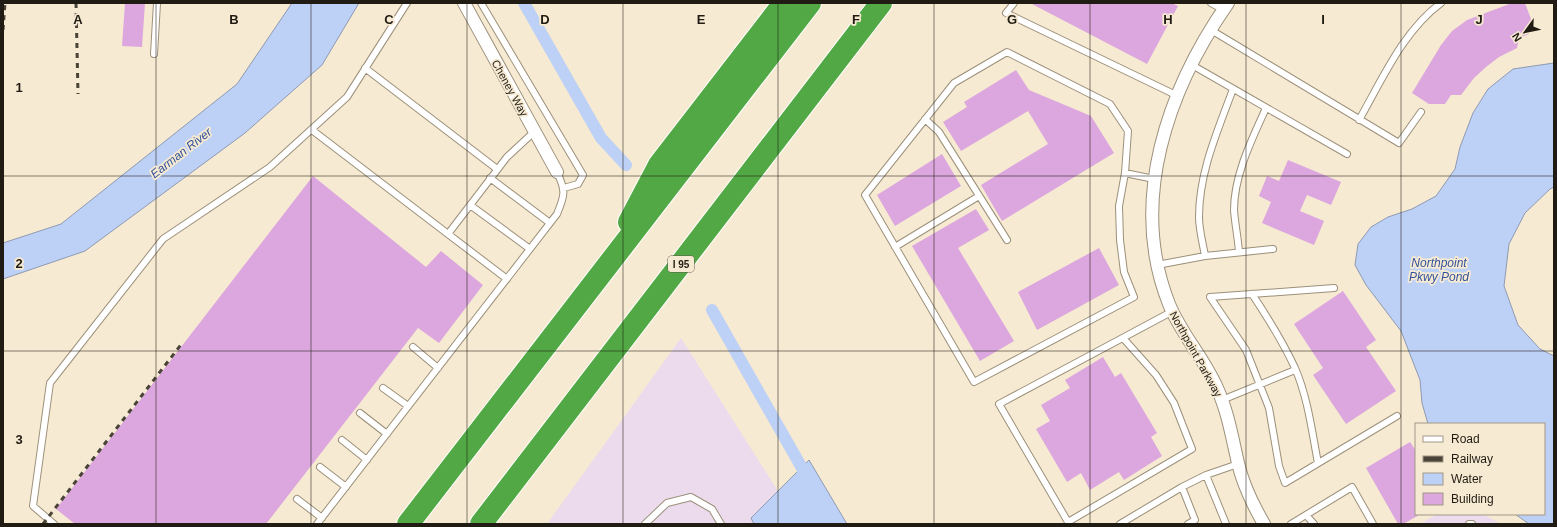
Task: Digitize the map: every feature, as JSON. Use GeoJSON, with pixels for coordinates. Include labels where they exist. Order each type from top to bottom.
{"type":"FeatureCollection","features":[{"type":"Feature","properties":{"kind":"highway"},"geometry":{"type":"LineString","coordinates":[[600,276],[659,165],[784,3]]}},
{"type":"Feature","properties":{"kind":"highway"},"geometry":{"type":"LineString","coordinates":[[408,524],[810,3]]}},
{"type":"Feature","properties":{"kind":"highway","name":"I 95"},"geometry":{"type":"LineString","coordinates":[[481,524],[881,3]]}},
{"type":"Feature","properties":{"kind":"street","name":"Cheney Way"},"geometry":{"type":"LineString","coordinates":[[464,3],[557,172]]}},
{"type":"Feature","properties":{"kind":"street","name":"Northpoint Parkway"},"geometry":{"type":"LineString","coordinates":[[1226,6],[1192,65],[1178,96],[1161,147],[1154,179],[1152,232],[1157,265],[1163,288],[1183,331],[1208,370],[1222,400],[1228,417],[1238,464],[1250,498],[1264,524]]}},
{"type":"Feature","properties":{"kind":"lane"},"geometry":{"type":"LineString","coordinates":[[154,54],[157,3]]}},
{"type":"Feature","properties":{"kind":"lane"},"geometry":{"type":"LineString","coordinates":[[54,524],[33,506],[50,383],[163,239],[270,168],[347,97],[408,3]]}},
{"type":"Feature","properties":{"kind":"lane"},"geometry":{"type":"LineString","coordinates":[[481,3],[583,175],[578,184],[564,188]]}},
{"type":"Feature","properties":{"kind":"lane"},"geometry":{"type":"LineString","coordinates":[[1014,3],[1006,13],[1178,96]]}},
{"type":"Feature","properties":{"kind":"lane"},"geometry":{"type":"LineString","coordinates":[[1211,3],[1226,6]]}},
{"type":"Feature","properties":{"kind":"lane"},"geometry":{"type":"LineString","coordinates":[[1359,120],[1402,46],[1420,20],[1433,5],[1441,3]]}},
{"type":"Feature","properties":{"kind":"lane"},"geometry":{"type":"LineString","coordinates":[[1211,30],[1399,143],[1421,112]]}},
{"type":"Feature","properties":{"kind":"lane"},"geometry":{"type":"LineString","coordinates":[[1007,52],[1110,104],[1128,131],[1126,173],[1119,206],[1120,240],[1124,272],[1134,297],[974,382],[864,195],[954,83],[1007,52]]}},
{"type":"Feature","properties":{"kind":"lane"},"geometry":{"type":"LineString","coordinates":[[1192,65],[1347,154]]}},
{"type":"Feature","properties":{"kind":"lane"},"geometry":{"type":"LineString","coordinates":[[365,68],[497,169]]}},
{"type":"Feature","properties":{"kind":"lane"},"geometry":{"type":"LineString","coordinates":[[1204,256],[1199,218],[1201,189],[1210,152],[1233,89]]}},
{"type":"Feature","properties":{"kind":"lane"},"geometry":{"type":"LineString","coordinates":[[1239,252],[1234,209],[1239,177],[1249,146],[1266,108]]}},
{"type":"Feature","properties":{"kind":"lane"},"geometry":{"type":"LineString","coordinates":[[925,120],[939,132],[1007,240]]}},
{"type":"Feature","properties":{"kind":"lane"},"geometry":{"type":"LineString","coordinates":[[312,130],[507,279]]}},
{"type":"Feature","properties":{"kind":"lane"},"geometry":{"type":"LineString","coordinates":[[448,234],[507,157],[534,132]]}},
{"type":"Feature","properties":{"kind":"lane"},"geometry":{"type":"LineString","coordinates":[[318,524],[550,223],[562,202],[564,188],[557,172]]}},
{"type":"Feature","properties":{"kind":"lane"},"geometry":{"type":"LineString","coordinates":[[1126,173],[1154,179]]}},
{"type":"Feature","properties":{"kind":"lane"},"geometry":{"type":"LineString","coordinates":[[490,178],[550,223]]}},
{"type":"Feature","properties":{"kind":"lane"},"geometry":{"type":"LineString","coordinates":[[895,247],[979,196]]}},
{"type":"Feature","properties":{"kind":"lane"},"geometry":{"type":"LineString","coordinates":[[470,205],[530,249]]}},
{"type":"Feature","properties":{"kind":"lane"},"geometry":{"type":"LineString","coordinates":[[1157,265],[1204,256],[1273,249]]}},
{"type":"Feature","properties":{"kind":"lane"},"geometry":{"type":"LineString","coordinates":[[1334,288],[1210,297],[1246,350],[1269,408],[1279,466],[1285,483],[1397,416]]}},
{"type":"Feature","properties":{"kind":"lane"},"geometry":{"type":"LineString","coordinates":[[1252,294],[1274,328],[1295,370],[1309,415],[1318,463]]}},
{"type":"Feature","properties":{"kind":"lane"},"geometry":{"type":"LineString","coordinates":[[1123,338],[1156,375],[1174,403],[1192,449],[1068,522],[999,404],[1173,311]]}},
{"type":"Feature","properties":{"kind":"lane"},"geometry":{"type":"LineString","coordinates":[[413,347],[438,368]]}},
{"type":"Feature","properties":{"kind":"lane"},"geometry":{"type":"LineString","coordinates":[[1222,400],[1295,370]]}},
{"type":"Feature","properties":{"kind":"lane"},"geometry":{"type":"LineString","coordinates":[[384,388],[408,406]]}},
{"type":"Feature","properties":{"kind":"lane"},"geometry":{"type":"LineString","coordinates":[[360,413],[387,434]]}},
{"type":"Feature","properties":{"kind":"lane"},"geometry":{"type":"LineString","coordinates":[[342,440],[367,460]]}},
{"type":"Feature","properties":{"kind":"lane"},"geometry":{"type":"LineString","coordinates":[[1120,524],[1182,487],[1206,475],[1238,464]]}},
{"type":"Feature","properties":{"kind":"lane"},"geometry":{"type":"LineString","coordinates":[[320,467],[346,487]]}},
{"type":"Feature","properties":{"kind":"lane"},"geometry":{"type":"LineString","coordinates":[[1206,475],[1226,524]]}},
{"type":"Feature","properties":{"kind":"lane"},"geometry":{"type":"LineString","coordinates":[[1182,487],[1195,520],[1188,524]]}},
{"type":"Feature","properties":{"kind":"lane"},"geometry":{"type":"LineString","coordinates":[[1291,524],[1352,487],[1373,524]]}},
{"type":"Feature","properties":{"kind":"lane"},"geometry":{"type":"LineString","coordinates":[[645,524],[667,503],[691,497],[712,509],[720,524]]}},
{"type":"Feature","properties":{"kind":"lane"},"geometry":{"type":"LineString","coordinates":[[297,499],[322,518]]}},
{"type":"Feature","properties":{"kind":"lane"},"geometry":{"type":"LineString","coordinates":[[1306,515],[1314,524]]}},
{"type":"Feature","properties":{"kind":"shaded area"},"geometry":{"type":"Polygon","coordinates":[[[681,338],[778,491],[751,518],[754,524],[547,524],[681,338]]]}},
{"type":"Feature","properties":{"kind":"shaded area"},"geometry":{"type":"Polygon","coordinates":[[[1435,515],[1485,515],[1501,524],[1420,524],[1435,515]]]}},
{"type":"Feature","properties":{"kind":"water","name":"Earman River"},"geometry":{"type":"Polygon","coordinates":[[[292,3],[359,3],[322,65],[245,133],[85,251],[3,279],[3,243],[61,224],[237,84],[292,3]]]}},
{"type":"Feature","properties":{"kind":"water","name":"Northpoint Pkwy Pond"},"geometry":{"type":"Polygon","coordinates":[[[1554,63],[1554,187],[1525,213],[1509,244],[1504,286],[1518,325],[1540,349],[1554,356],[1554,524],[1529,524],[1516,515],[1545,515],[1545,423],[1428,423],[1422,403],[1420,380],[1401,331],[1366,285],[1355,265],[1358,244],[1371,227],[1388,217],[1412,209],[1436,196],[1455,169],[1460,147],[1473,113],[1488,89],[1513,69],[1554,63]]]}},
{"type":"Feature","properties":{"kind":"water"},"geometry":{"type":"Polygon","coordinates":[[[809,460],[847,524],[754,524],[751,518],[809,460]]]}},
{"type":"Feature","properties":{"kind":"building"},"geometry":{"type":"Polygon","coordinates":[[[125,3],[145,3],[142,47],[122,46],[125,3]]]}},
{"type":"Feature","properties":{"kind":"building"},"geometry":{"type":"Polygon","coordinates":[[[1030,3],[1171,3],[1178,6],[1147,64],[1030,3]]]}},
{"type":"Feature","properties":{"kind":"building"},"geometry":{"type":"Polygon","coordinates":[[[1512,3],[1525,3],[1531,19],[1529,34],[1519,38],[1517,48],[1499,57],[1486,67],[1474,78],[1461,95],[1451,95],[1445,104],[1429,104],[1412,93],[1441,45],[1452,31],[1467,20],[1512,3]]]}},
{"type":"Feature","properties":{"kind":"building"},"geometry":{"type":"Polygon","coordinates":[[[1016,70],[1029,90],[1091,116],[1114,153],[1002,221],[981,185],[1048,144],[1028,111],[961,151],[943,122],[967,107],[964,102],[1016,70]]]}},
{"type":"Feature","properties":{"kind":"building"},"geometry":{"type":"Polygon","coordinates":[[[942,154],[961,186],[895,226],[877,195],[942,154]]]}},
{"type":"Feature","properties":{"kind":"building"},"geometry":{"type":"Polygon","coordinates":[[[1288,160],[1341,182],[1331,205],[1307,195],[1300,211],[1324,221],[1314,245],[1262,223],[1271,202],[1259,196],[1267,176],[1279,181],[1288,160]]]}},
{"type":"Feature","properties":{"kind":"building"},"geometry":{"type":"Polygon","coordinates":[[[313,176],[426,267],[441,251],[483,285],[439,343],[418,328],[266,524],[75,524],[56,509],[313,176]]]}},
{"type":"Feature","properties":{"kind":"building"},"geometry":{"type":"Polygon","coordinates":[[[976,209],[989,230],[958,248],[1014,341],[980,361],[912,246],[976,209]]]}},
{"type":"Feature","properties":{"kind":"building"},"geometry":{"type":"Polygon","coordinates":[[[1099,248],[1119,285],[1037,330],[1018,292],[1099,248]]]}},
{"type":"Feature","properties":{"kind":"building"},"geometry":{"type":"Polygon","coordinates":[[[1343,291],[1376,340],[1366,347],[1396,391],[1346,424],[1313,375],[1323,368],[1294,324],[1343,291]]]}},
{"type":"Feature","properties":{"kind":"building"},"geometry":{"type":"Polygon","coordinates":[[[1103,357],[1115,377],[1121,373],[1157,433],[1151,437],[1162,456],[1124,480],[1119,472],[1090,490],[1081,473],[1067,482],[1036,429],[1050,421],[1041,405],[1070,388],[1065,380],[1103,357]]]}},
{"type":"Feature","properties":{"kind":"building"},"geometry":{"type":"Polygon","coordinates":[[[1410,442],[1415,450],[1415,515],[1419,515],[1403,524],[1398,524],[1366,468],[1410,442]]]}},
{"type":"Feature","properties":{"kind":"waterway"},"geometry":{"type":"LineString","coordinates":[[524,3],[601,138],[626,165]]}},
{"type":"Feature","properties":{"kind":"waterway"},"geometry":{"type":"LineString","coordinates":[[712,310],[810,482]]}},
{"type":"Feature","properties":{"kind":"railway"},"geometry":{"type":"LineString","coordinates":[[3,30],[5,3]]}},
{"type":"Feature","properties":{"kind":"railway"},"geometry":{"type":"LineString","coordinates":[[76,3],[78,94]]}},
{"type":"Feature","properties":{"kind":"railway"},"geometry":{"type":"LineString","coordinates":[[43,524],[183,342]]}}]}
